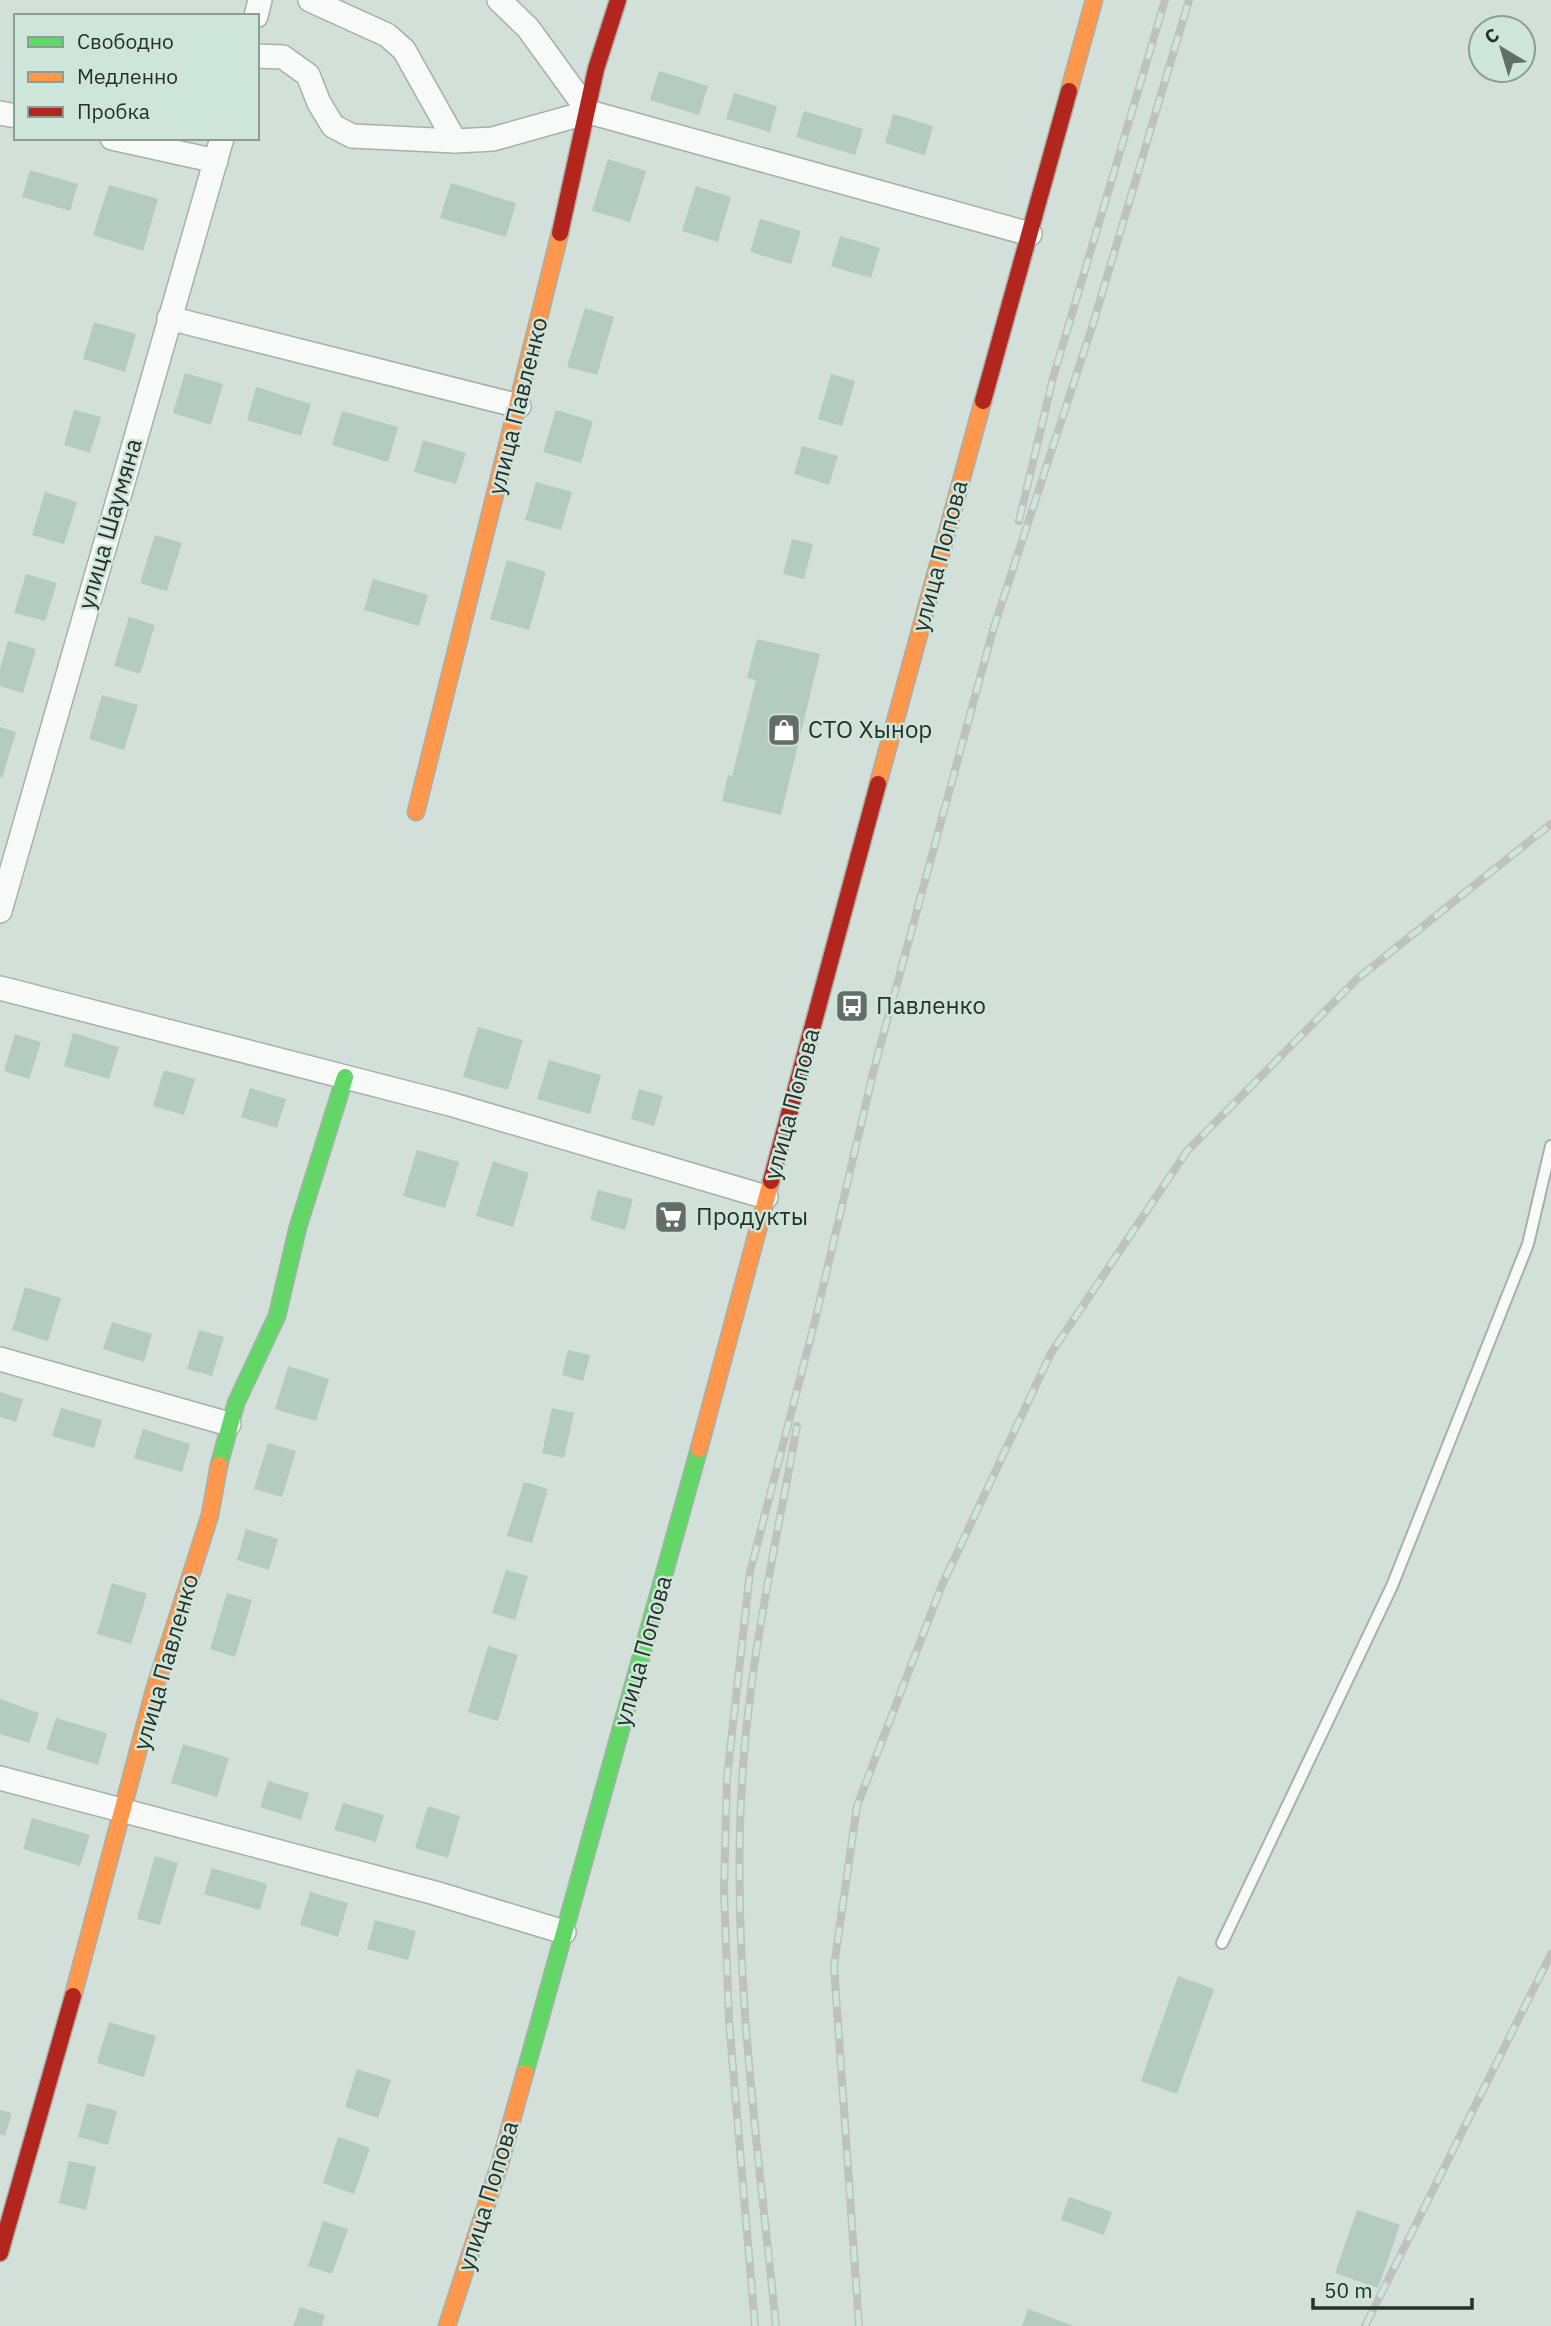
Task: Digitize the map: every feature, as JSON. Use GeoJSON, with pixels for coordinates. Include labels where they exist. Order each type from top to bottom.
{"type":"FeatureCollection","features":[{"type":"Feature","properties":{"kind":"main road","name":"улица Павленко"},"geometry":{"type":"LineString","coordinates":[[416,813],[519,406],[597,69],[618,0]]}},
{"type":"Feature","properties":{"kind":"main road","name":"улица Попова"},"geometry":{"type":"LineString","coordinates":[[449,2324],[500,2163],[675,1540],[930,590],[1094,0]]}},
{"type":"Feature","properties":{"kind":"main road","name":"улица Павленко"},"geometry":{"type":"LineString","coordinates":[[0,2253],[9,2188],[124,1811],[154,1691],[210,1515],[229,1424],[236,1403],[278,1315],[298,1227],[345,1077]]}},
{"type":"Feature","properties":{"kind":"street"},"geometry":{"type":"LineString","coordinates":[[310,0],[387,35],[404,50],[455,141]]}},
{"type":"Feature","properties":{"kind":"street"},"geometry":{"type":"LineString","coordinates":[[499,0],[528,28],[589,112]]}},
{"type":"Feature","properties":{"kind":"street"},"geometry":{"type":"LineString","coordinates":[[259,56],[282,57],[309,75],[318,103],[333,126],[352,136],[455,141],[493,139],[589,112],[1030,234]]}},
{"type":"Feature","properties":{"kind":"street"},"geometry":{"type":"LineString","coordinates":[[121,140],[216,161]]}},
{"type":"Feature","properties":{"kind":"street","name":"улица Шаумяна"},"geometry":{"type":"LineString","coordinates":[[0,911],[221,140]]}},
{"type":"Feature","properties":{"kind":"street"},"geometry":{"type":"LineString","coordinates":[[169,318],[519,406]]}},
{"type":"Feature","properties":{"kind":"street"},"geometry":{"type":"LineString","coordinates":[[0,988],[345,1077],[766,1197]]}},
{"type":"Feature","properties":{"kind":"street"},"geometry":{"type":"LineString","coordinates":[[0,1360],[229,1424]]}},
{"type":"Feature","properties":{"kind":"street"},"geometry":{"type":"LineString","coordinates":[[0,1778],[435,1893],[564,1932]]}},
{"type":"Feature","properties":{"kind":"lane"},"geometry":{"type":"LineString","coordinates":[[1222,1943],[1392,1586],[1528,1244],[1551,1146]]}},
{"type":"Feature","properties":{"kind":"building"},"geometry":{"type":"Polygon","coordinates":[[[659,71],[708,86],[699,115],[650,100],[659,71]]]}},
{"type":"Feature","properties":{"kind":"building"},"geometry":{"type":"Polygon","coordinates":[[[734,93],[777,106],[770,132],[726,119],[734,93]]]}},
{"type":"Feature","properties":{"kind":"building"},"geometry":{"type":"Polygon","coordinates":[[[804,111],[863,129],[855,155],[796,137],[804,111]]]}},
{"type":"Feature","properties":{"kind":"building"},"geometry":{"type":"Polygon","coordinates":[[[893,114],[933,126],[925,155],[885,143],[893,114]]]}},
{"type":"Feature","properties":{"kind":"building"},"geometry":{"type":"Polygon","coordinates":[[[608,159],[646,171],[630,222],[592,211],[608,159]]]}},
{"type":"Feature","properties":{"kind":"building"},"geometry":{"type":"Polygon","coordinates":[[[30,170],[78,184],[70,211],[22,197],[30,170]]]}},
{"type":"Feature","properties":{"kind":"building"},"geometry":{"type":"Polygon","coordinates":[[[451,183],[516,203],[506,237],[440,218],[451,183]]]}},
{"type":"Feature","properties":{"kind":"building"},"geometry":{"type":"Polygon","coordinates":[[[109,185],[158,199],[143,251],[93,235],[109,185]]]}},
{"type":"Feature","properties":{"kind":"building"},"geometry":{"type":"Polygon","coordinates":[[[696,186],[731,197],[718,242],[682,231],[696,186]]]}},
{"type":"Feature","properties":{"kind":"building"},"geometry":{"type":"Polygon","coordinates":[[[760,219],[801,231],[791,264],[750,252],[760,219]]]}},
{"type":"Feature","properties":{"kind":"building"},"geometry":{"type":"Polygon","coordinates":[[[840,236],[880,248],[871,278],[831,266],[840,236]]]}},
{"type":"Feature","properties":{"kind":"building"},"geometry":{"type":"Polygon","coordinates":[[[585,308],[614,317],[597,375],[567,367],[585,308]]]}},
{"type":"Feature","properties":{"kind":"building"},"geometry":{"type":"Polygon","coordinates":[[[94,322],[136,334],[125,372],[83,359],[94,322]]]}},
{"type":"Feature","properties":{"kind":"building"},"geometry":{"type":"Polygon","coordinates":[[[185,373],[223,384],[211,425],[173,413],[185,373]]]}},
{"type":"Feature","properties":{"kind":"building"},"geometry":{"type":"Polygon","coordinates":[[[831,374],[855,381],[842,426],[818,419],[831,374]]]}},
{"type":"Feature","properties":{"kind":"building"},"geometry":{"type":"Polygon","coordinates":[[[256,387],[311,404],[301,436],[247,420],[256,387]]]}},
{"type":"Feature","properties":{"kind":"building"},"geometry":{"type":"Polygon","coordinates":[[[74,410],[101,417],[90,453],[64,445],[74,410]]]}},
{"type":"Feature","properties":{"kind":"building"},"geometry":{"type":"Polygon","coordinates":[[[556,410],[593,421],[581,463],[543,452],[556,410]]]}},
{"type":"Feature","properties":{"kind":"building"},"geometry":{"type":"Polygon","coordinates":[[[342,411],[398,427],[388,462],[332,445],[342,411]]]}},
{"type":"Feature","properties":{"kind":"building"},"geometry":{"type":"Polygon","coordinates":[[[423,440],[466,453],[456,484],[414,472],[423,440]]]}},
{"type":"Feature","properties":{"kind":"building"},"geometry":{"type":"Polygon","coordinates":[[[802,446],[838,456],[829,485],[794,474],[802,446]]]}},
{"type":"Feature","properties":{"kind":"building"},"geometry":{"type":"Polygon","coordinates":[[[536,482],[572,492],[561,530],[525,520],[536,482]]]}},
{"type":"Feature","properties":{"kind":"building"},"geometry":{"type":"Polygon","coordinates":[[[45,492],[77,502],[64,544],[32,535],[45,492]]]}},
{"type":"Feature","properties":{"kind":"building"},"geometry":{"type":"Polygon","coordinates":[[[155,535],[182,543],[167,591],[140,583],[155,535]]]}},
{"type":"Feature","properties":{"kind":"building"},"geometry":{"type":"Polygon","coordinates":[[[792,539],[813,544],[804,579],[783,574],[792,539]]]}},
{"type":"Feature","properties":{"kind":"building"},"geometry":{"type":"Polygon","coordinates":[[[507,560],[546,572],[529,630],[490,619],[507,560]]]}},
{"type":"Feature","properties":{"kind":"building"},"geometry":{"type":"Polygon","coordinates":[[[26,574],[57,583],[45,621],[14,613],[26,574]]]}},
{"type":"Feature","properties":{"kind":"building"},"geometry":{"type":"Polygon","coordinates":[[[373,579],[428,595],[419,626],[364,610],[373,579]]]}},
{"type":"Feature","properties":{"kind":"building"},"geometry":{"type":"Polygon","coordinates":[[[129,617],[155,625],[140,674],[114,666],[129,617]]]}},
{"type":"Feature","properties":{"kind":"building"},"geometry":{"type":"Polygon","coordinates":[[[757,639],[820,654],[781,815],[722,801],[728,775],[732,776],[756,680],[747,678],[757,639]]]}},
{"type":"Feature","properties":{"kind":"building"},"geometry":{"type":"Polygon","coordinates":[[[8,641],[36,649],[23,693],[0,686],[0,669],[8,641]]]}},
{"type":"Feature","properties":{"kind":"building"},"geometry":{"type":"Polygon","coordinates":[[[102,695],[138,705],[124,750],[89,739],[102,695]]]}},
{"type":"Feature","properties":{"kind":"building"},"geometry":{"type":"Polygon","coordinates":[[[0,727],[16,732],[2,778],[0,777],[0,727]]]}},
{"type":"Feature","properties":{"kind":"building"},"geometry":{"type":"Polygon","coordinates":[[[478,1027],[523,1040],[508,1090],[463,1077],[478,1027]]]}},
{"type":"Feature","properties":{"kind":"building"},"geometry":{"type":"Polygon","coordinates":[[[73,1033],[119,1047],[109,1079],[64,1066],[73,1033]]]}},
{"type":"Feature","properties":{"kind":"building"},"geometry":{"type":"Polygon","coordinates":[[[15,1034],[41,1042],[29,1079],[4,1071],[15,1034]]]}},
{"type":"Feature","properties":{"kind":"building"},"geometry":{"type":"Polygon","coordinates":[[[549,1060],[601,1075],[590,1114],[537,1099],[549,1060]]]}},
{"type":"Feature","properties":{"kind":"building"},"geometry":{"type":"Polygon","coordinates":[[[164,1070],[195,1079],[184,1115],[153,1106],[164,1070]]]}},
{"type":"Feature","properties":{"kind":"building"},"geometry":{"type":"Polygon","coordinates":[[[250,1088],[286,1099],[277,1128],[241,1117],[250,1088]]]}},
{"type":"Feature","properties":{"kind":"building"},"geometry":{"type":"Polygon","coordinates":[[[639,1089],[663,1096],[654,1126],[631,1119],[639,1089]]]}},
{"type":"Feature","properties":{"kind":"building"},"geometry":{"type":"Polygon","coordinates":[[[417,1150],[459,1162],[445,1208],[403,1196],[417,1150]]]}},
{"type":"Feature","properties":{"kind":"building"},"geometry":{"type":"Polygon","coordinates":[[[493,1161],[529,1173],[513,1227],[476,1216],[493,1161]]]}},
{"type":"Feature","properties":{"kind":"building"},"geometry":{"type":"Polygon","coordinates":[[[598,1190],[633,1199],[625,1230],[590,1220],[598,1190]]]}},
{"type":"Feature","properties":{"kind":"building"},"geometry":{"type":"Polygon","coordinates":[[[25,1287],[61,1298],[48,1341],[12,1330],[25,1287]]]}},
{"type":"Feature","properties":{"kind":"building"},"geometry":{"type":"Polygon","coordinates":[[[112,1322],[152,1334],[144,1362],[103,1349],[112,1322]]]}},
{"type":"Feature","properties":{"kind":"building"},"geometry":{"type":"Polygon","coordinates":[[[199,1330],[224,1337],[212,1376],[187,1369],[199,1330]]]}},
{"type":"Feature","properties":{"kind":"building"},"geometry":{"type":"Polygon","coordinates":[[[568,1350],[590,1355],[583,1381],[562,1375],[568,1350]]]}},
{"type":"Feature","properties":{"kind":"building"},"geometry":{"type":"Polygon","coordinates":[[[288,1366],[329,1379],[316,1421],[275,1409],[288,1366]]]}},
{"type":"Feature","properties":{"kind":"building"},"geometry":{"type":"Polygon","coordinates":[[[0,1392],[23,1399],[16,1422],[0,1417],[0,1392]]]}},
{"type":"Feature","properties":{"kind":"building"},"geometry":{"type":"Polygon","coordinates":[[[61,1408],[102,1420],[94,1448],[52,1436],[61,1408]]]}},
{"type":"Feature","properties":{"kind":"building"},"geometry":{"type":"Polygon","coordinates":[[[552,1408],[574,1413],[564,1458],[542,1453],[552,1408]]]}},
{"type":"Feature","properties":{"kind":"building"},"geometry":{"type":"Polygon","coordinates":[[[143,1429],[190,1444],[182,1472],[134,1458],[143,1429]]]}},
{"type":"Feature","properties":{"kind":"building"},"geometry":{"type":"Polygon","coordinates":[[[268,1443],[296,1451],[282,1497],[254,1489],[268,1443]]]}},
{"type":"Feature","properties":{"kind":"building"},"geometry":{"type":"Polygon","coordinates":[[[524,1482],[548,1489],[532,1543],[507,1536],[524,1482]]]}},
{"type":"Feature","properties":{"kind":"building"},"geometry":{"type":"Polygon","coordinates":[[[246,1529],[278,1539],[269,1570],[237,1560],[246,1529]]]}},
{"type":"Feature","properties":{"kind":"building"},"geometry":{"type":"Polygon","coordinates":[[[506,1570],[528,1576],[515,1620],[492,1613],[506,1570]]]}},
{"type":"Feature","properties":{"kind":"building"},"geometry":{"type":"Polygon","coordinates":[[[112,1583],[147,1594],[131,1644],[97,1634],[112,1583]]]}},
{"type":"Feature","properties":{"kind":"building"},"geometry":{"type":"Polygon","coordinates":[[[227,1593],[252,1600],[235,1657],[210,1649],[227,1593]]]}},
{"type":"Feature","properties":{"kind":"building"},"geometry":{"type":"Polygon","coordinates":[[[488,1646],[518,1655],[498,1721],[468,1712],[488,1646]]]}},
{"type":"Feature","properties":{"kind":"building"},"geometry":{"type":"Polygon","coordinates":[[[0,1699],[39,1713],[29,1743],[0,1734],[0,1699]]]}},
{"type":"Feature","properties":{"kind":"building"},"geometry":{"type":"Polygon","coordinates":[[[56,1718],[107,1733],[98,1765],[46,1749],[56,1718]]]}},
{"type":"Feature","properties":{"kind":"building"},"geometry":{"type":"Polygon","coordinates":[[[183,1744],[229,1758],[217,1797],[171,1783],[183,1744]]]}},
{"type":"Feature","properties":{"kind":"building"},"geometry":{"type":"Polygon","coordinates":[[[268,1781],[309,1793],[301,1820],[260,1807],[268,1781]]]}},
{"type":"Feature","properties":{"kind":"building"},"geometry":{"type":"Polygon","coordinates":[[[343,1803],[384,1815],[376,1842],[334,1830],[343,1803]]]}},
{"type":"Feature","properties":{"kind":"building"},"geometry":{"type":"Polygon","coordinates":[[[428,1806],[460,1816],[448,1858],[415,1848],[428,1806]]]}},
{"type":"Feature","properties":{"kind":"building"},"geometry":{"type":"Polygon","coordinates":[[[32,1818],[90,1835],[80,1866],[23,1849],[32,1818]]]}},
{"type":"Feature","properties":{"kind":"building"},"geometry":{"type":"Polygon","coordinates":[[[155,1856],[178,1863],[160,1925],[137,1919],[155,1856]]]}},
{"type":"Feature","properties":{"kind":"building"},"geometry":{"type":"Polygon","coordinates":[[[212,1868],[267,1884],[260,1910],[204,1894],[212,1868]]]}},
{"type":"Feature","properties":{"kind":"building"},"geometry":{"type":"Polygon","coordinates":[[[310,1892],[348,1903],[338,1937],[300,1925],[310,1892]]]}},
{"type":"Feature","properties":{"kind":"building"},"geometry":{"type":"Polygon","coordinates":[[[375,1920],[416,1931],[408,1960],[367,1949],[375,1920]]]}},
{"type":"Feature","properties":{"kind":"building"},"geometry":{"type":"Polygon","coordinates":[[[1178,1976],[1214,1989],[1177,2094],[1141,2081],[1178,1976]]]}},
{"type":"Feature","properties":{"kind":"building"},"geometry":{"type":"Polygon","coordinates":[[[109,2022],[156,2036],[144,2077],[97,2063],[109,2022]]]}},
{"type":"Feature","properties":{"kind":"building"},"geometry":{"type":"Polygon","coordinates":[[[357,2069],[391,2080],[378,2118],[345,2107],[357,2069]]]}},
{"type":"Feature","properties":{"kind":"building"},"geometry":{"type":"Polygon","coordinates":[[[87,2103],[117,2111],[108,2145],[78,2137],[87,2103]]]}},
{"type":"Feature","properties":{"kind":"building"},"geometry":{"type":"Polygon","coordinates":[[[0,2110],[12,2113],[5,2136],[0,2134],[0,2110]]]}},
{"type":"Feature","properties":{"kind":"building"},"geometry":{"type":"Polygon","coordinates":[[[338,2137],[370,2148],[354,2194],[323,2183],[338,2137]]]}},
{"type":"Feature","properties":{"kind":"building"},"geometry":{"type":"Polygon","coordinates":[[[69,2161],[96,2167],[86,2210],[59,2203],[69,2161]]]}},
{"type":"Feature","properties":{"kind":"building"},"geometry":{"type":"Polygon","coordinates":[[[1069,2197],[1112,2212],[1104,2235],[1061,2220],[1069,2197]]]}},
{"type":"Feature","properties":{"kind":"building"},"geometry":{"type":"Polygon","coordinates":[[[1357,2210],[1400,2225],[1378,2288],[1335,2273],[1357,2210]]]}},
{"type":"Feature","properties":{"kind":"building"},"geometry":{"type":"Polygon","coordinates":[[[323,2221],[348,2229],[332,2274],[308,2266],[323,2221]]]}},
{"type":"Feature","properties":{"kind":"building"},"geometry":{"type":"Polygon","coordinates":[[[300,2307],[325,2315],[322,2326],[293,2326],[300,2307]]]}},
{"type":"Feature","properties":{"kind":"building"},"geometry":{"type":"Polygon","coordinates":[[[1028,2309],[1074,2326],[1022,2326],[1028,2309]]]}},
{"type":"Feature","properties":{"kind":"railway"},"geometry":{"type":"LineString","coordinates":[[1019,521],[1053,378],[1165,0]]}},
{"type":"Feature","properties":{"kind":"railway"},"geometry":{"type":"LineString","coordinates":[[755,2326],[729,2021],[724,1890],[727,1778],[750,1572],[816,1317],[874,1069],[993,630],[1093,324],[1189,0]]}},
{"type":"Feature","properties":{"kind":"railway"},"geometry":{"type":"LineString","coordinates":[[859,2326],[834,1966],[857,1806],[942,1585],[1051,1353],[1187,1151],[1357,979],[1551,824]]}},
{"type":"Feature","properties":{"kind":"railway"},"geometry":{"type":"LineString","coordinates":[[776,2326],[748,2054],[740,1918],[740,1850],[742,1782],[751,1692],[764,1603],[797,1426]]}},
{"type":"Feature","properties":{"kind":"railway"},"geometry":{"type":"LineString","coordinates":[[1365,2326],[1551,1954]]}},
{"type":"Feature","properties":{"kind":"traffic: fast"},"geometry":{"type":"LineString","coordinates":[[219,1465],[236,1403],[277,1316],[298,1227],[345,1077]]}},
{"type":"Feature","properties":{"kind":"traffic: fast"},"geometry":{"type":"LineString","coordinates":[[525,2073],[699,1449]]}},
{"type":"Feature","properties":{"kind":"traffic: slow"},"geometry":{"type":"LineString","coordinates":[[1069,91],[1094,0]]}},
{"type":"Feature","properties":{"kind":"traffic: slow"},"geometry":{"type":"LineString","coordinates":[[416,812],[560,233]]}},
{"type":"Feature","properties":{"kind":"traffic: slow"},"geometry":{"type":"LineString","coordinates":[[878,784],[983,401]]}},
{"type":"Feature","properties":{"kind":"traffic: slow"},"geometry":{"type":"LineString","coordinates":[[699,1449],[771,1181]]}},
{"type":"Feature","properties":{"kind":"traffic: slow"},"geometry":{"type":"LineString","coordinates":[[73,1996],[154,1691],[210,1515],[219,1465]]}},
{"type":"Feature","properties":{"kind":"traffic: slow"},"geometry":{"type":"LineString","coordinates":[[447,2326],[500,2163],[525,2073]]}},
{"type":"Feature","properties":{"kind":"traffic: jam"},"geometry":{"type":"LineString","coordinates":[[560,233],[596,69],[618,0]]}},
{"type":"Feature","properties":{"kind":"traffic: jam"},"geometry":{"type":"LineString","coordinates":[[983,401],[1069,91]]}},
{"type":"Feature","properties":{"kind":"traffic: jam"},"geometry":{"type":"LineString","coordinates":[[771,1181],[878,784]]}},
{"type":"Feature","properties":{"kind":"traffic: jam"},"geometry":{"type":"LineString","coordinates":[[0,2253],[73,1996]]}},
{"type":"Feature","properties":{"kind":"place","name":"СТО Хынор"},"geometry":{"type":"Point","coordinates":[784,730]}},
{"type":"Feature","properties":{"kind":"place","name":"Павленко"},"geometry":{"type":"Point","coordinates":[852,1006]}},
{"type":"Feature","properties":{"kind":"place","name":"Продукты"},"geometry":{"type":"Point","coordinates":[671,1217]}}]}
